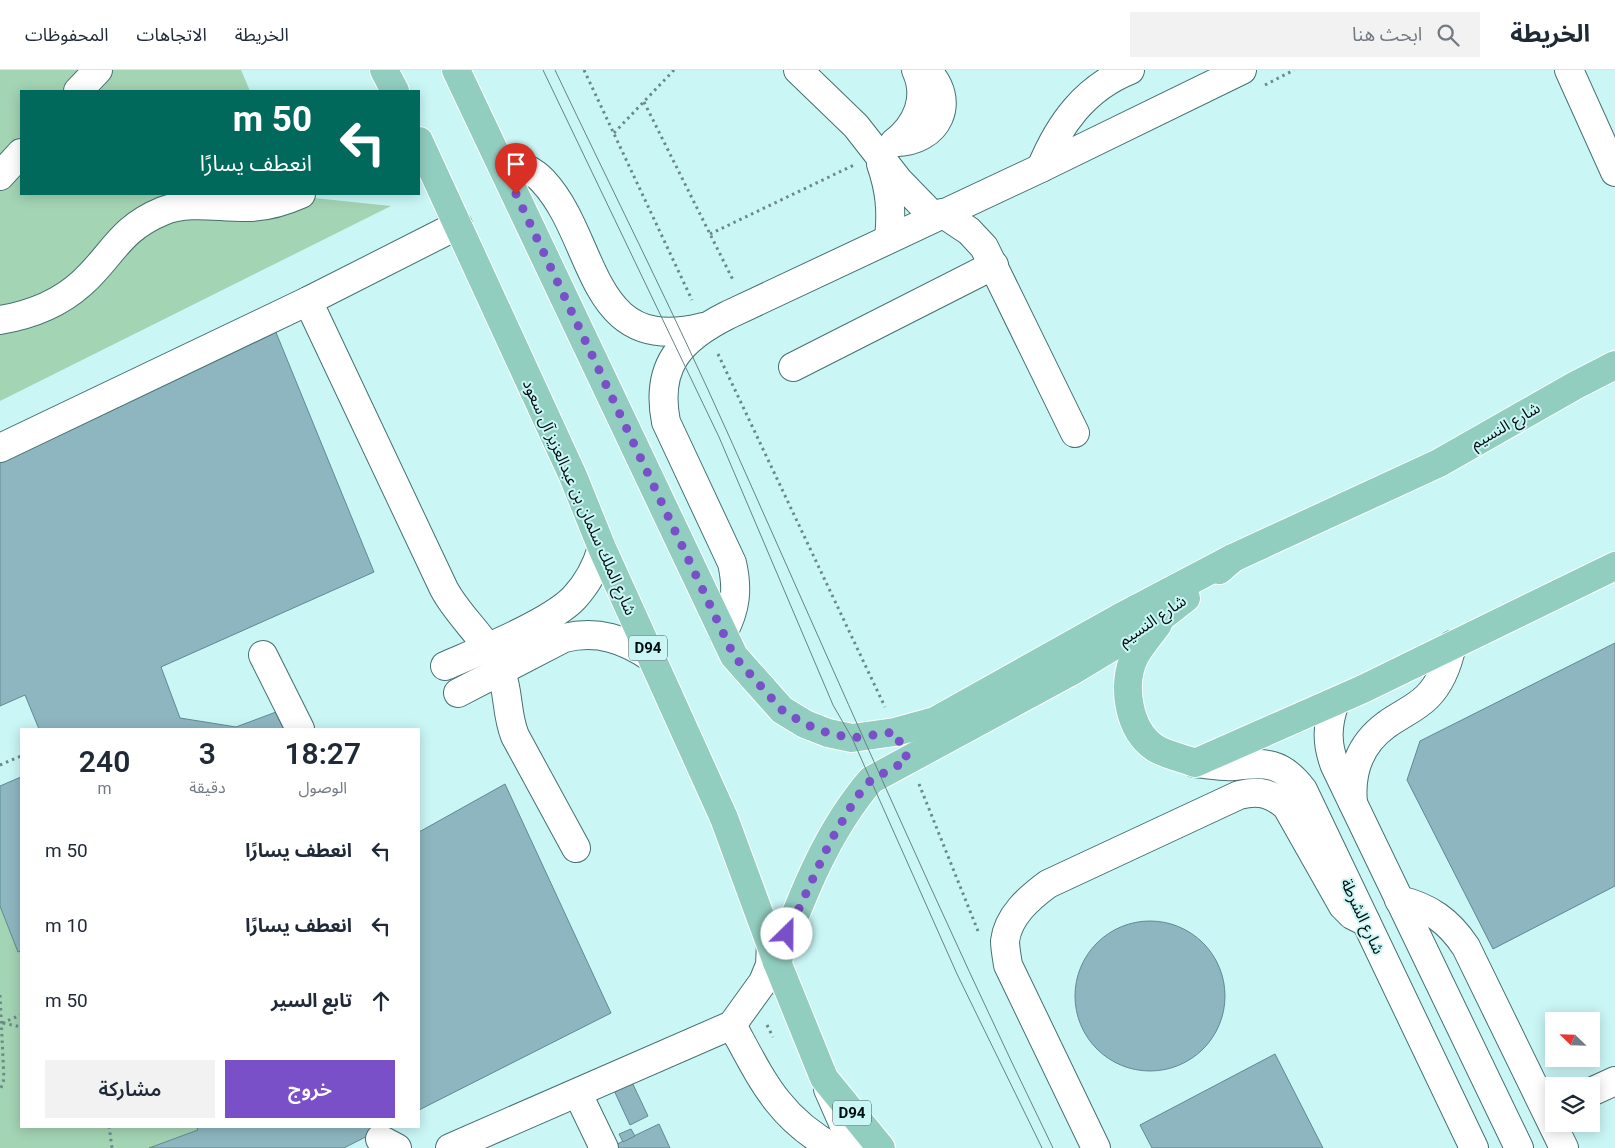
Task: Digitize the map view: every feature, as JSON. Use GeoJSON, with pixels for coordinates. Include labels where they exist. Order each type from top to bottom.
{"type":"FeatureCollection","features":[{"type":"Feature","properties":{"kind":"main road"},"geometry":{"type":"LineString","coordinates":[[384,70],[394,90]]}},
{"type":"Feature","properties":{"kind":"main road"},"geometry":{"type":"LineString","coordinates":[[456,70],[729,644],[782,710],[805,724],[828,733],[852,738],[895,732],[935,721],[1119,618],[1233,558]]}},
{"type":"Feature","properties":{"kind":"main road","name":"شارع الملك سلمان بن عبدالعزيز آل سعود"},"geometry":{"type":"LineString","coordinates":[[420,143],[573,476],[602,548],[724,818],[824,1078],[881,1148]]}},
{"type":"Feature","properties":{"kind":"main road","name":"شارع النسيم"},"geometry":{"type":"LineString","coordinates":[[774,952],[845,815],[871,780],[1024,698],[1163,616],[1233,558],[1438,463],[1615,365]]}},
{"type":"Feature","properties":{"kind":"main road"},"geometry":{"type":"LineString","coordinates":[[1163,616],[1135,657],[1129,681],[1129,707],[1139,730],[1155,748],[1195,763],[1335,702],[1615,566]]}},
{"type":"Feature","properties":{"kind":"street"},"geometry":{"type":"LineString","coordinates":[[798,70],[843,112],[886,148],[900,182],[938,215],[980,241],[994,265],[1075,433]]}},
{"type":"Feature","properties":{"kind":"street"},"geometry":{"type":"LineString","coordinates":[[886,148],[906,133],[916,121],[922,92],[916,70]]}},
{"type":"Feature","properties":{"kind":"street"},"geometry":{"type":"LineString","coordinates":[[886,148],[910,142],[924,136],[935,125],[941,111],[942,96],[936,82],[926,70]]}},
{"type":"Feature","properties":{"kind":"street"},"geometry":{"type":"LineString","coordinates":[[1041,168],[1052,142],[1066,118],[1090,94],[1117,75],[1130,70]]}},
{"type":"Feature","properties":{"kind":"street"},"geometry":{"type":"LineString","coordinates":[[729,644],[731,617],[736,599],[736,580],[732,563],[666,422],[662,404],[663,385],[677,351],[705,327],[986,192],[1041,168],[1242,70]]}},
{"type":"Feature","properties":{"kind":"street"},"geometry":{"type":"LineString","coordinates":[[1569,70],[1615,172]]}},
{"type":"Feature","properties":{"kind":"street"},"geometry":{"type":"LineString","coordinates":[[886,148],[892,212],[889,238]]}},
{"type":"Feature","properties":{"kind":"street"},"geometry":{"type":"LineString","coordinates":[[0,176],[20,154]]}},
{"type":"Feature","properties":{"kind":"street"},"geometry":{"type":"LineString","coordinates":[[499,159],[522,166],[542,180],[557,200],[604,293],[615,309],[630,322],[649,330],[669,334],[705,327]]}},
{"type":"Feature","properties":{"kind":"street"},"geometry":{"type":"LineString","coordinates":[[980,241],[986,192]]}},
{"type":"Feature","properties":{"kind":"street"},"geometry":{"type":"LineString","coordinates":[[0,320],[23,316],[54,303],[82,283],[121,237],[142,221],[165,210],[191,205],[243,207],[270,205],[298,195]]}},
{"type":"Feature","properties":{"kind":"street"},"geometry":{"type":"LineString","coordinates":[[0,448],[308,301],[458,225]]}},
{"type":"Feature","properties":{"kind":"street"},"geometry":{"type":"LineString","coordinates":[[793,367],[994,265]]}},
{"type":"Feature","properties":{"kind":"street"},"geometry":{"type":"LineString","coordinates":[[308,301],[444,589],[453,606],[494,659],[507,694],[508,720],[514,736],[576,848]]}},
{"type":"Feature","properties":{"kind":"street"},"geometry":{"type":"LineString","coordinates":[[458,693],[494,659],[565,606],[593,573],[602,548]]}},
{"type":"Feature","properties":{"kind":"street"},"geometry":{"type":"LineString","coordinates":[[445,666],[494,659],[577,635],[598,634],[620,639],[652,658]]}},
{"type":"Feature","properties":{"kind":"street"},"geometry":{"type":"LineString","coordinates":[[1353,804],[1353,774],[1365,746],[1386,725],[1428,696],[1444,672],[1452,645]]}},
{"type":"Feature","properties":{"kind":"street"},"geometry":{"type":"LineString","coordinates":[[263,656],[299,728]]}},
{"type":"Feature","properties":{"kind":"street"},"geometry":{"type":"LineString","coordinates":[[1335,702],[1330,715],[1328,741],[1335,766],[1519,1148]]}},
{"type":"Feature","properties":{"kind":"street","name":"شارع الشرطة"},"geometry":{"type":"LineString","coordinates":[[1195,763],[1233,766],[1255,762],[1267,764],[1278,768],[1296,781],[1319,822],[1474,1148]]}},
{"type":"Feature","properties":{"kind":"street"},"geometry":{"type":"LineString","coordinates":[[1096,1148],[1008,965],[1005,941],[1014,918],[1028,898],[1048,884],[1239,795],[1265,792],[1277,798],[1286,807],[1343,906],[1366,922]]}},
{"type":"Feature","properties":{"kind":"street"},"geometry":{"type":"LineString","coordinates":[[1399,900],[1431,911],[1445,921],[1456,933],[1466,947],[1545,1102]]}},
{"type":"Feature","properties":{"kind":"street"},"geometry":{"type":"LineString","coordinates":[[455,1147],[732,1025],[763,982],[774,952]]}},
{"type":"Feature","properties":{"kind":"street"},"geometry":{"type":"LineString","coordinates":[[732,1025],[769,1093],[779,1105],[817,1139],[834,1148]]}},
{"type":"Feature","properties":{"kind":"street"},"geometry":{"type":"LineString","coordinates":[[824,1078],[854,1148]]}},
{"type":"Feature","properties":{"kind":"street"},"geometry":{"type":"LineString","coordinates":[[1600,1088],[1615,1080]]}},
{"type":"Feature","properties":{"kind":"street"},"geometry":{"type":"LineString","coordinates":[[578,1094],[604,1148]]}},
{"type":"Feature","properties":{"kind":"street"},"geometry":{"type":"LineString","coordinates":[[1558,1132],[1564,1148]]}},
{"type":"Feature","properties":{"kind":"path"},"geometry":{"type":"LineString","coordinates":[[584,70],[875,685],[895,732]]}},
{"type":"Feature","properties":{"kind":"path"},"geometry":{"type":"LineString","coordinates":[[614,133],[674,70]]}},
{"type":"Feature","properties":{"kind":"path"},"geometry":{"type":"LineString","coordinates":[[644,102],[746,307]]}},
{"type":"Feature","properties":{"kind":"path"},"geometry":{"type":"LineString","coordinates":[[710,234],[886,148]]}},
{"type":"Feature","properties":{"kind":"path"},"geometry":{"type":"LineString","coordinates":[[0,765],[20,756]]}},
{"type":"Feature","properties":{"kind":"path"},"geometry":{"type":"LineString","coordinates":[[908,760],[955,868]]}},
{"type":"Feature","properties":{"kind":"path"},"geometry":{"type":"LineString","coordinates":[[0,995],[4,1080],[0,1091]]}},
{"type":"Feature","properties":{"kind":"path"},"geometry":{"type":"LineString","coordinates":[[2,1023],[20,1015]]}},
{"type":"Feature","properties":{"kind":"path"},"geometry":{"type":"LineString","coordinates":[[2,1023],[20,1027]]}},
{"type":"Feature","properties":{"kind":"path"},"geometry":{"type":"LineString","coordinates":[[109,1128],[112,1148]]}},
{"type":"Feature","properties":{"kind":"green space"},"geometry":{"type":"Polygon","coordinates":[[[0,70],[241,70],[250,90],[20,90],[20,195],[294,195],[391,206],[0,401],[0,70]]]}},
{"type":"Feature","properties":{"kind":"green space"},"geometry":{"type":"Polygon","coordinates":[[[0,809],[20,848],[20,1128],[217,1128],[223,1148],[0,1148],[0,809]]]}},
{"type":"Feature","properties":{"kind":"building"},"geometry":{"type":"Polygon","coordinates":[[[275,330],[374,572],[161,667],[180,718],[236,727],[284,709],[292,728],[39,728],[25,695],[0,706],[0,456],[275,330]]]}},
{"type":"Feature","properties":{"kind":"building"},"geometry":{"type":"Polygon","coordinates":[[[1615,643],[1615,886],[1493,949],[1407,780],[1420,741],[1615,643]]]}},
{"type":"Feature","properties":{"kind":"building"},"geometry":{"type":"Polygon","coordinates":[[[20,777],[20,951],[18,952],[0,906],[0,786],[20,777]]]}},
{"type":"Feature","properties":{"kind":"building"},"geometry":{"type":"Polygon","coordinates":[[[505,784],[611,1013],[420,1109],[420,831],[505,784]]]}},
{"type":"Feature","properties":{"kind":"building"},"geometry":{"type":"Polygon","coordinates":[[[1150,921],[1179,927],[1203,943],[1219,967],[1225,996],[1219,1025],[1203,1049],[1179,1065],[1150,1071],[1121,1065],[1097,1049],[1081,1025],[1075,996],[1081,967],[1097,943],[1121,927],[1150,921]]]}},
{"type":"Feature","properties":{"kind":"building"},"geometry":{"type":"Polygon","coordinates":[[[1275,1054],[1323,1148],[1152,1148],[1140,1125],[1275,1054]]]}},
{"type":"Feature","properties":{"kind":"building"},"geometry":{"type":"Polygon","coordinates":[[[630,1078],[648,1116],[630,1125],[612,1086],[630,1078]]]}},
{"type":"Feature","properties":{"kind":"building"},"geometry":{"type":"Polygon","coordinates":[[[659,1124],[670,1148],[616,1148],[615,1145],[659,1124]]]}},
{"type":"Feature","properties":{"kind":"building"},"geometry":{"type":"Polygon","coordinates":[[[197,1128],[383,1128],[344,1148],[149,1148],[198,1130],[197,1128]]]}},
{"type":"Feature","properties":{"kind":"building"},"geometry":{"type":"Polygon","coordinates":[[[631,1129],[635,1136],[623,1142],[619,1134],[631,1129]]]}},
{"type":"Feature","properties":{"kind":"tram line"},"geometry":{"type":"LineString","coordinates":[[543,70],[719,437],[833,705],[852,738],[957,974],[1042,1148]]}},
{"type":"Feature","properties":{"kind":"tram line"},"geometry":{"type":"LineString","coordinates":[[555,70],[708,390],[969,972],[1053,1148]]}},
{"type":"Feature","properties":{"kind":"route"},"geometry":{"type":"LineString","coordinates":[[516,194],[734,656],[782,710],[805,724],[828,733],[852,738],[864,738],[895,732],[908,760],[871,780],[856,798],[830,842],[787,934]]}}]}
